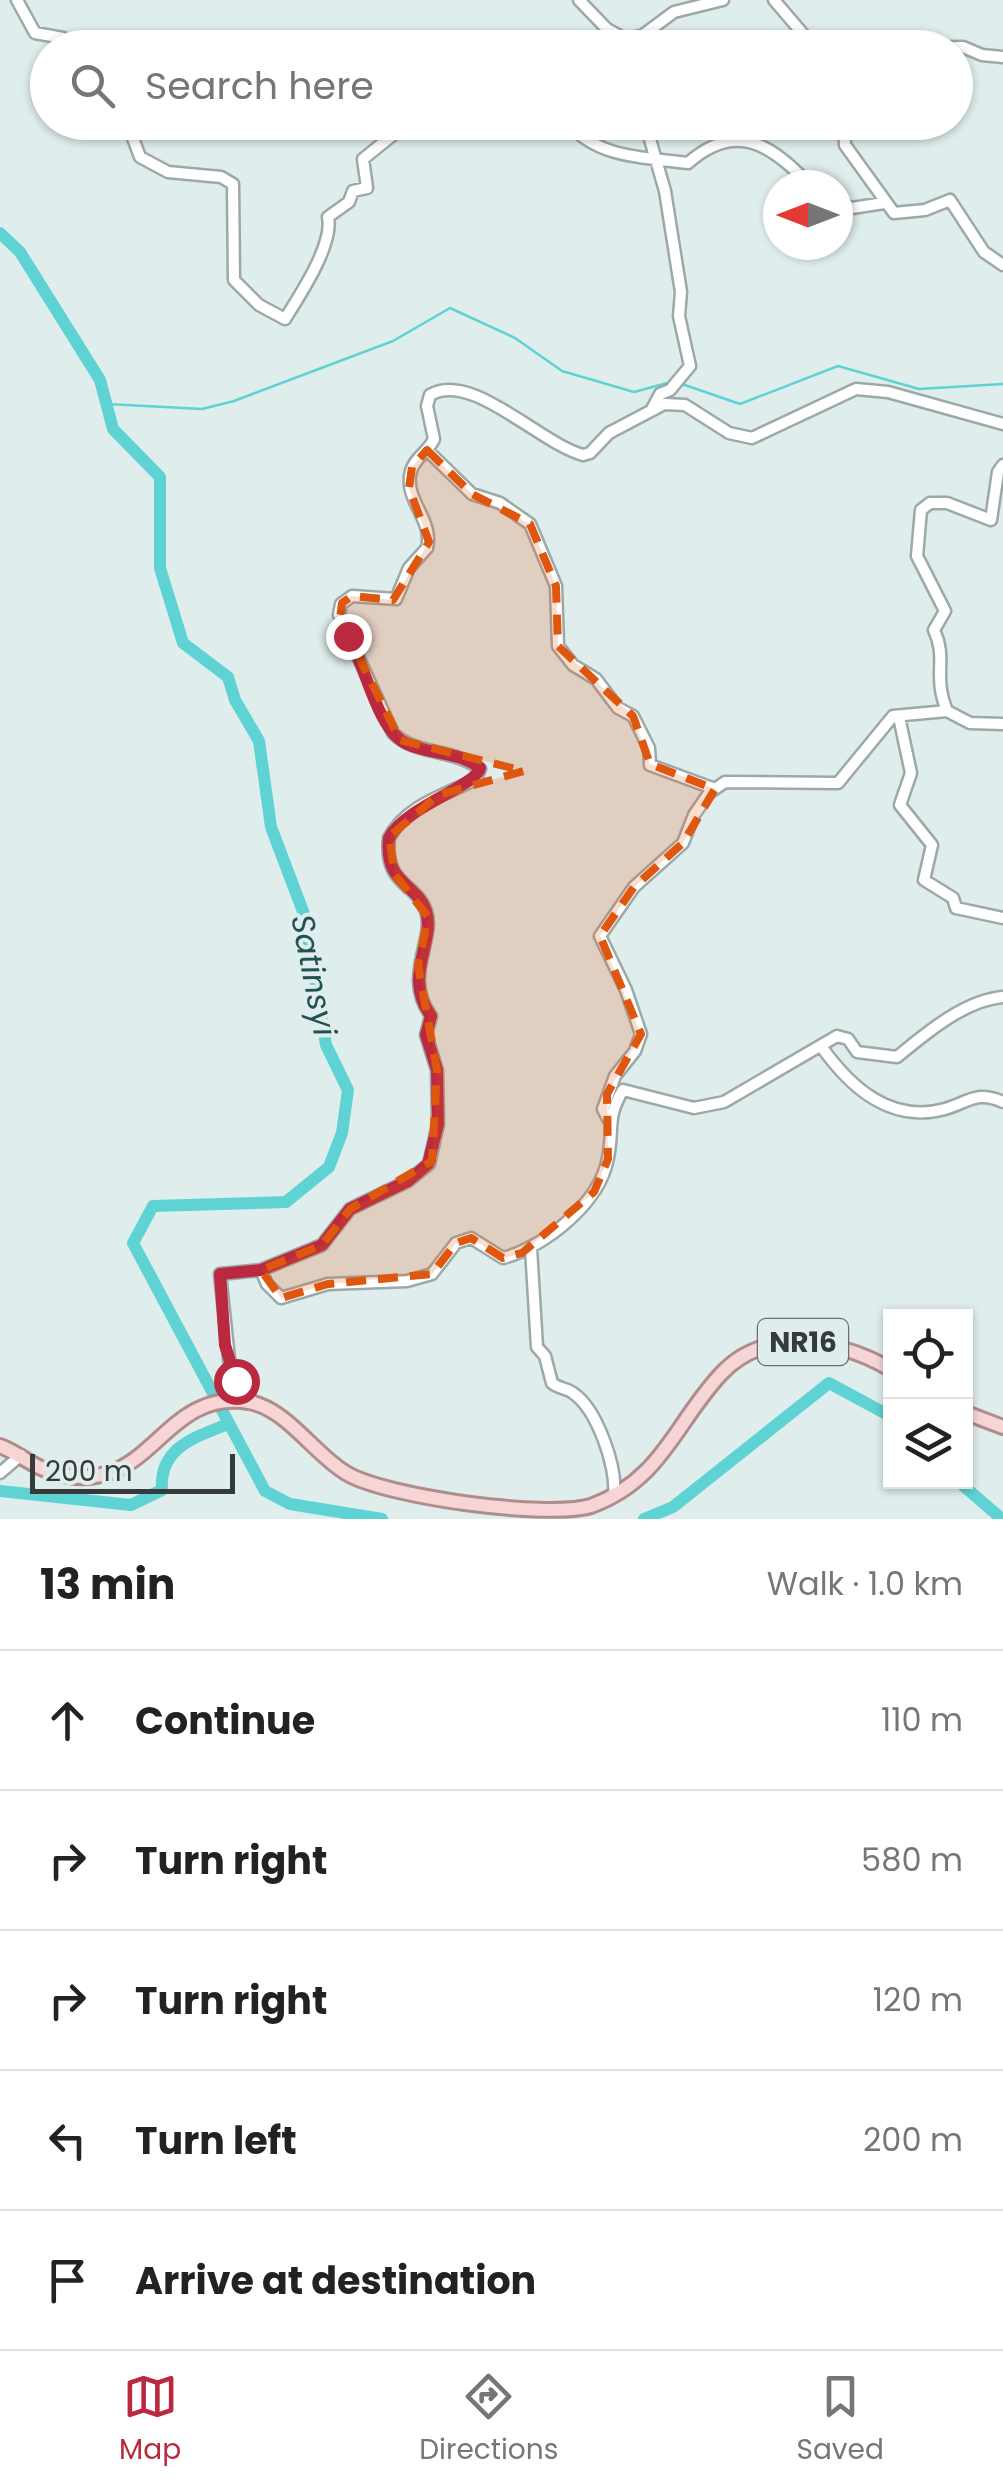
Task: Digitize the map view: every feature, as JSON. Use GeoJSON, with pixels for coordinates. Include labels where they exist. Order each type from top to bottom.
{"type":"FeatureCollection","features":[{"type":"Feature","properties":{"kind":"main road","name":"NR16"},"geometry":{"type":"LineString","coordinates":[[253,1402],[286,1421],[347,1474],[374,1484],[541,1514],[589,1506],[614,1494],[654,1465],[719,1376],[746,1356],[771,1346],[810,1342],[861,1355],[883,1366]]}},
{"type":"Feature","properties":{"kind":"main road"},"geometry":{"type":"LineString","coordinates":[[0,1446],[51,1472],[86,1478],[125,1469],[181,1418],[224,1403],[253,1402]]}},
{"type":"Feature","properties":{"kind":"main road"},"geometry":{"type":"LineString","coordinates":[[973,1415],[1003,1426]]}},
{"type":"Feature","properties":{"kind":"street"},"geometry":{"type":"LineString","coordinates":[[17,0],[33,30]]}},
{"type":"Feature","properties":{"kind":"street"},"geometry":{"type":"LineString","coordinates":[[578,0],[607,30]]}},
{"type":"Feature","properties":{"kind":"street"},"geometry":{"type":"LineString","coordinates":[[650,30],[674,12],[724,0]]}},
{"type":"Feature","properties":{"kind":"street"},"geometry":{"type":"LineString","coordinates":[[774,0],[800,30]]}},
{"type":"Feature","properties":{"kind":"street"},"geometry":{"type":"LineString","coordinates":[[973,50],[1003,57]]}},
{"type":"Feature","properties":{"kind":"street"},"geometry":{"type":"LineString","coordinates":[[134,140],[140,158],[168,172],[206,174],[234,184],[234,280],[258,305],[286,320],[316,268],[331,229],[328,217],[349,202],[352,191],[367,188],[363,159],[387,140]]}},
{"type":"Feature","properties":{"kind":"street"},"geometry":{"type":"LineString","coordinates":[[582,140],[629,158],[688,164],[708,145],[730,140],[770,148],[794,170]]}},
{"type":"Feature","properties":{"kind":"street"},"geometry":{"type":"LineString","coordinates":[[649,140],[665,191],[682,292],[679,316],[690,366],[670,390],[660,394],[652,410]]}},
{"type":"Feature","properties":{"kind":"street"},"geometry":{"type":"LineString","coordinates":[[845,140],[894,212],[911,212],[950,200],[984,252],[1003,265]]}},
{"type":"Feature","properties":{"kind":"street"},"geometry":{"type":"LineString","coordinates":[[853,208],[884,202]]}},
{"type":"Feature","properties":{"kind":"street"},"geometry":{"type":"LineString","coordinates":[[253,1402],[230,1368],[219,1276],[230,1271],[261,1270],[322,1245],[350,1209],[408,1181],[428,1164],[434,1144],[437,1070],[428,1047],[431,1016],[422,997],[418,966],[428,916],[424,906],[396,877],[389,838],[417,809],[438,794],[471,782],[480,768],[442,751],[409,746],[393,732],[340,615],[341,604],[352,596],[396,599],[408,570],[429,542],[426,521],[410,483],[412,466],[435,435],[428,398],[447,388],[480,396],[520,424],[582,455],[590,453],[606,435],[664,404],[685,405],[729,433],[752,438],[821,410],[848,392],[869,389],[1003,424]]}},
{"type":"Feature","properties":{"kind":"street"},"geometry":{"type":"LineString","coordinates":[[427,450],[472,494],[500,503],[530,524],[556,586],[558,646],[574,665],[596,679],[618,708],[633,716],[649,748],[650,765],[715,789]]}},
{"type":"Feature","properties":{"kind":"street"},"geometry":{"type":"LineString","coordinates":[[946,711],[936,685],[944,651],[934,630],[945,611],[917,556],[922,510],[930,502],[947,503],[991,520],[998,472],[1003,465]]}},
{"type":"Feature","properties":{"kind":"street"},"geometry":{"type":"LineString","coordinates":[[609,1121],[603,1109],[607,1094],[641,1034],[626,990],[600,936],[634,887],[683,843],[694,814],[715,789],[725,782],[838,783],[893,716],[946,711],[970,723],[1003,724]]}},
{"type":"Feature","properties":{"kind":"street"},"geometry":{"type":"LineString","coordinates":[[899,717],[911,773],[900,805],[932,845],[932,859],[924,880],[953,898],[956,908],[1003,918]]}},
{"type":"Feature","properties":{"kind":"street"},"geometry":{"type":"LineString","coordinates":[[261,1270],[266,1284],[281,1298],[328,1284],[407,1281],[432,1274],[456,1243],[470,1238],[503,1258],[531,1248],[594,1192],[608,1160],[609,1121],[623,1090],[694,1108],[724,1102],[837,1036],[848,1040],[856,1052],[897,1057],[972,1006],[1003,997]]}},
{"type":"Feature","properties":{"kind":"street"},"geometry":{"type":"LineString","coordinates":[[821,1046],[842,1076],[883,1105],[932,1112],[978,1094],[1003,1102]]}},
{"type":"Feature","properties":{"kind":"street"},"geometry":{"type":"LineString","coordinates":[[531,1248],[537,1347],[545,1356],[552,1384],[573,1392],[610,1452],[616,1476],[614,1494]]}},
{"type":"Feature","properties":{"kind":"street"},"geometry":{"type":"LineString","coordinates":[[0,1474],[21,1455]]}},
{"type":"Feature","properties":{"kind":"highlighted area"},"geometry":{"type":"Polygon","coordinates":[[[427,450],[472,494],[530,524],[556,586],[558,646],[633,716],[650,764],[715,789],[683,843],[634,887],[600,936],[641,1034],[607,1094],[608,1159],[594,1192],[522,1253],[503,1258],[471,1238],[456,1243],[432,1274],[328,1284],[281,1298],[261,1270],[322,1245],[350,1209],[432,1161],[437,1070],[418,965],[428,917],[395,875],[389,837],[438,795],[524,771],[400,740],[340,619],[342,603],[352,596],[393,600],[429,542],[409,488],[412,467],[427,450]]]}},
{"type":"Feature","properties":{"kind":"waterway","name":"Satinsyi"},"geometry":{"type":"LineString","coordinates":[[0,233],[20,252],[100,380],[113,429],[160,477],[160,568],[183,643],[228,677],[235,700],[259,741],[271,827],[304,914],[326,1045],[348,1090],[342,1133],[329,1167],[286,1202],[153,1206],[133,1243],[265,1491],[290,1504],[382,1519]]}},
{"type":"Feature","properties":{"kind":"waterway"},"geometry":{"type":"LineString","coordinates":[[107,404],[202,409],[234,401],[393,341],[450,308],[515,338],[562,371],[634,392],[671,382]]}},
{"type":"Feature","properties":{"kind":"waterway"},"geometry":{"type":"LineString","coordinates":[[679,383],[740,404],[838,366],[919,389],[1003,384]]}},
{"type":"Feature","properties":{"kind":"waterway","name":"Satinsyi"},"geometry":{"type":"LineString","coordinates":[[644,1519],[673,1507],[829,1383],[883,1412]]}},
{"type":"Feature","properties":{"kind":"waterway"},"geometry":{"type":"LineString","coordinates":[[0,1491],[131,1505],[162,1490],[166,1464],[172,1454],[202,1434],[228,1424]]}},
{"type":"Feature","properties":{"kind":"waterway","name":"Satinsyi"},"geometry":{"type":"LineString","coordinates":[[967,1489],[1002,1519]]}},
{"type":"Feature","properties":{"kind":"route"},"geometry":{"type":"LineString","coordinates":[[236,1381],[225,1345],[221,1272],[261,1270],[322,1245],[350,1209],[377,1199],[428,1164],[438,1124],[437,1070],[426,1035],[431,1016],[422,997],[418,966],[428,916],[424,906],[396,877],[388,846],[396,827],[417,809],[438,794],[471,782],[480,774],[480,768],[442,751],[409,746],[398,738],[371,692],[348,636]]}}]}
